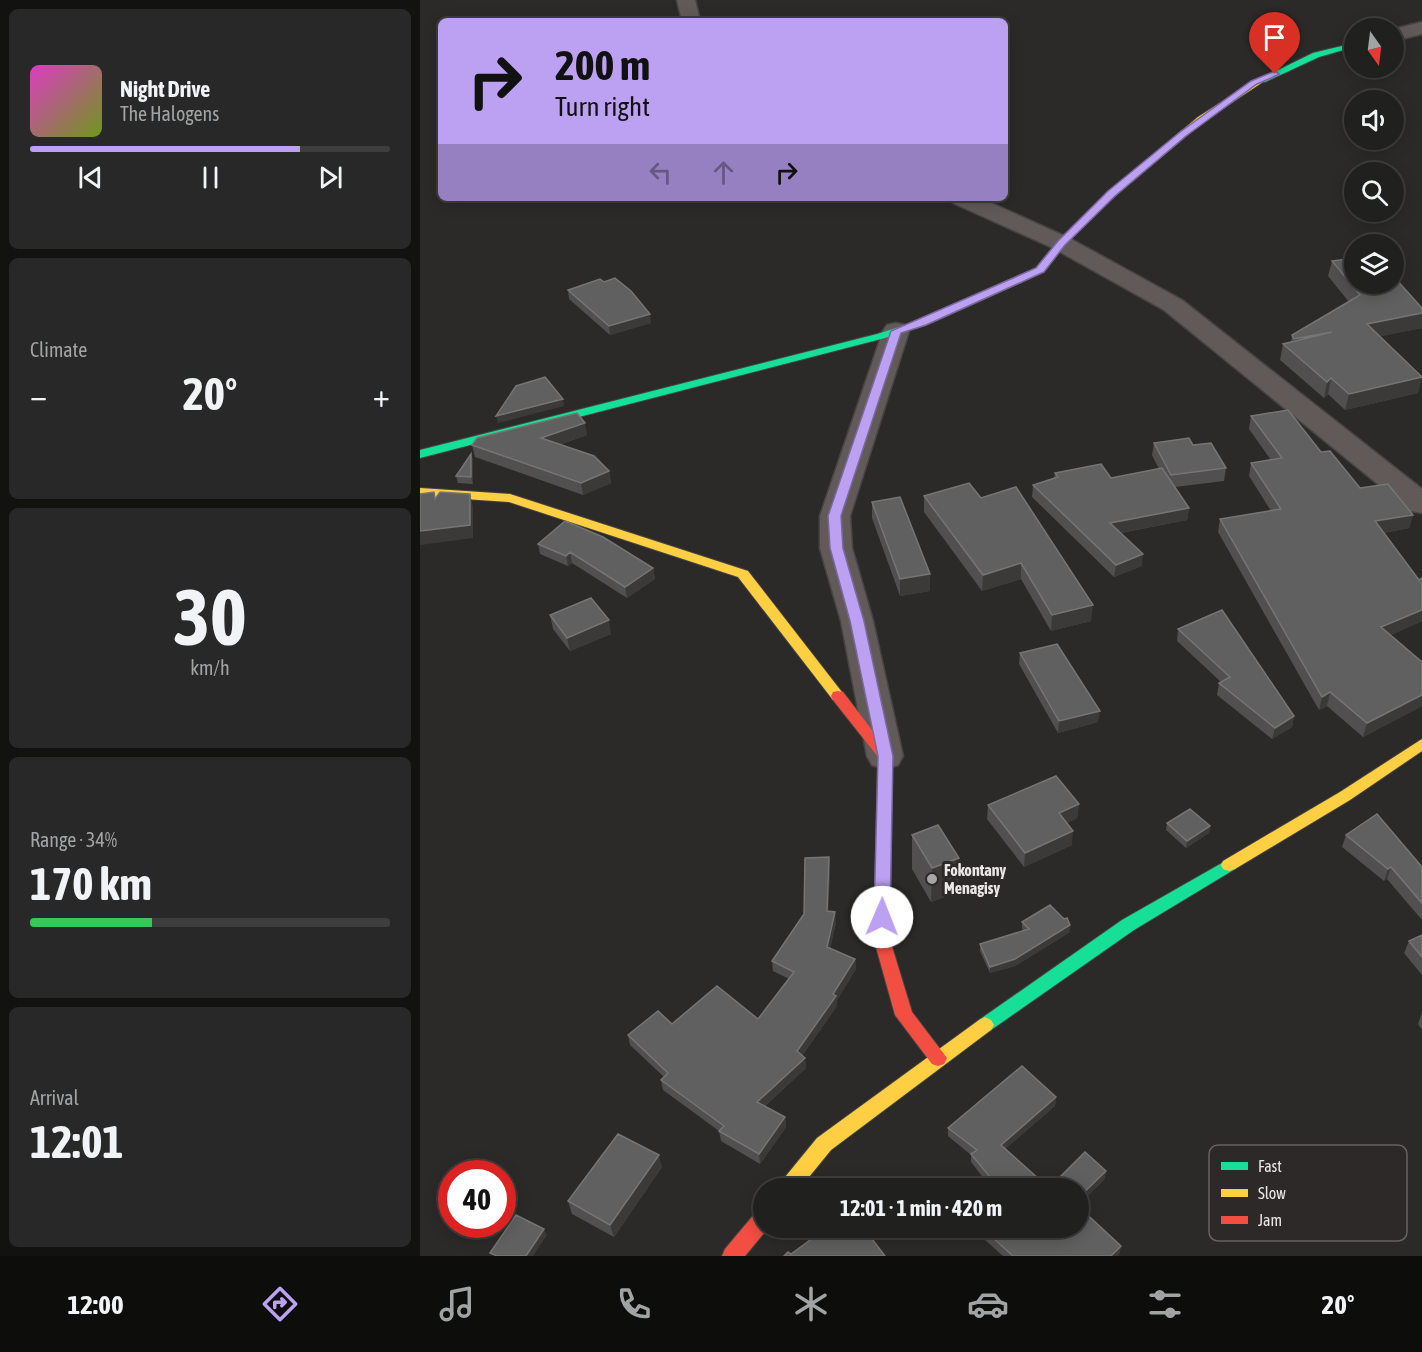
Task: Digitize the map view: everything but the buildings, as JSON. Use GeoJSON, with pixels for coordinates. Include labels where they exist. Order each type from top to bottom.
{"type":"FeatureCollection","features":[{"type":"Feature","properties":{"kind":"street"},"geometry":{"type":"LineString","coordinates":[[686,0],[690,18]]}},
{"type":"Feature","properties":{"kind":"street"},"geometry":{"type":"LineString","coordinates":[[1404,32],[1422,28]]}},
{"type":"Feature","properties":{"kind":"street"},"geometry":{"type":"LineString","coordinates":[[420,454],[922,323],[1040,270],[1061,243],[1112,194],[1201,119],[1254,83],[1316,55],[1344,48]]}},
{"type":"Feature","properties":{"kind":"street"},"geometry":{"type":"LineString","coordinates":[[968,201],[1061,243],[1173,305],[1422,504]]}},
{"type":"Feature","properties":{"kind":"street"},"geometry":{"type":"LineString","coordinates":[[896,331],[835,516],[836,548],[857,621],[885,756],[882,940],[904,1015],[938,1058]]}},
{"type":"Feature","properties":{"kind":"street"},"geometry":{"type":"LineString","coordinates":[[420,492],[510,498],[743,574],[885,756]]}},
{"type":"Feature","properties":{"kind":"street"},"geometry":{"type":"LineString","coordinates":[[796,1178],[825,1144],[938,1058],[1128,925],[1345,796],[1422,744]]}},
{"type":"Feature","properties":{"kind":"street"},"geometry":{"type":"LineString","coordinates":[[732,1256],[753,1231]]}},
{"type":"Feature","properties":{"kind":"traffic: fast"},"geometry":{"type":"LineString","coordinates":[[1262,80],[1316,55],[1344,48]]}},
{"type":"Feature","properties":{"kind":"traffic: fast"},"geometry":{"type":"LineString","coordinates":[[420,454],[881,336],[922,323],[949,311]]}},
{"type":"Feature","properties":{"kind":"traffic: fast"},"geometry":{"type":"LineString","coordinates":[[985,1025],[1128,925],[1229,865]]}},
{"type":"Feature","properties":{"kind":"traffic: slow"},"geometry":{"type":"LineString","coordinates":[[949,311],[1040,270],[1061,243],[1112,194],[1201,119],[1262,80]]}},
{"type":"Feature","properties":{"kind":"traffic: slow"},"geometry":{"type":"LineString","coordinates":[[420,492],[510,498],[743,574],[838,696]]}},
{"type":"Feature","properties":{"kind":"traffic: slow"},"geometry":{"type":"LineString","coordinates":[[1229,865],[1345,796],[1422,744]]}},
{"type":"Feature","properties":{"kind":"traffic: slow"},"geometry":{"type":"LineString","coordinates":[[796,1178],[824,1144],[985,1025]]}},
{"type":"Feature","properties":{"kind":"traffic: jam"},"geometry":{"type":"LineString","coordinates":[[838,696],[885,756],[882,940],[904,1015],[938,1058]]}},
{"type":"Feature","properties":{"kind":"traffic: jam"},"geometry":{"type":"LineString","coordinates":[[732,1256],[753,1231]]}},
{"type":"Feature","properties":{"kind":"place","name":"Fokontany Menagisy"},"geometry":{"type":"Point","coordinates":[932,879]}},
{"type":"Feature","properties":{"kind":"route"},"geometry":{"type":"LineString","coordinates":[[882,917],[885,756],[857,621],[836,548],[835,516],[896,331],[922,323],[1040,270],[1061,243],[1112,194],[1183,134],[1254,83],[1275,74]]}}]}
